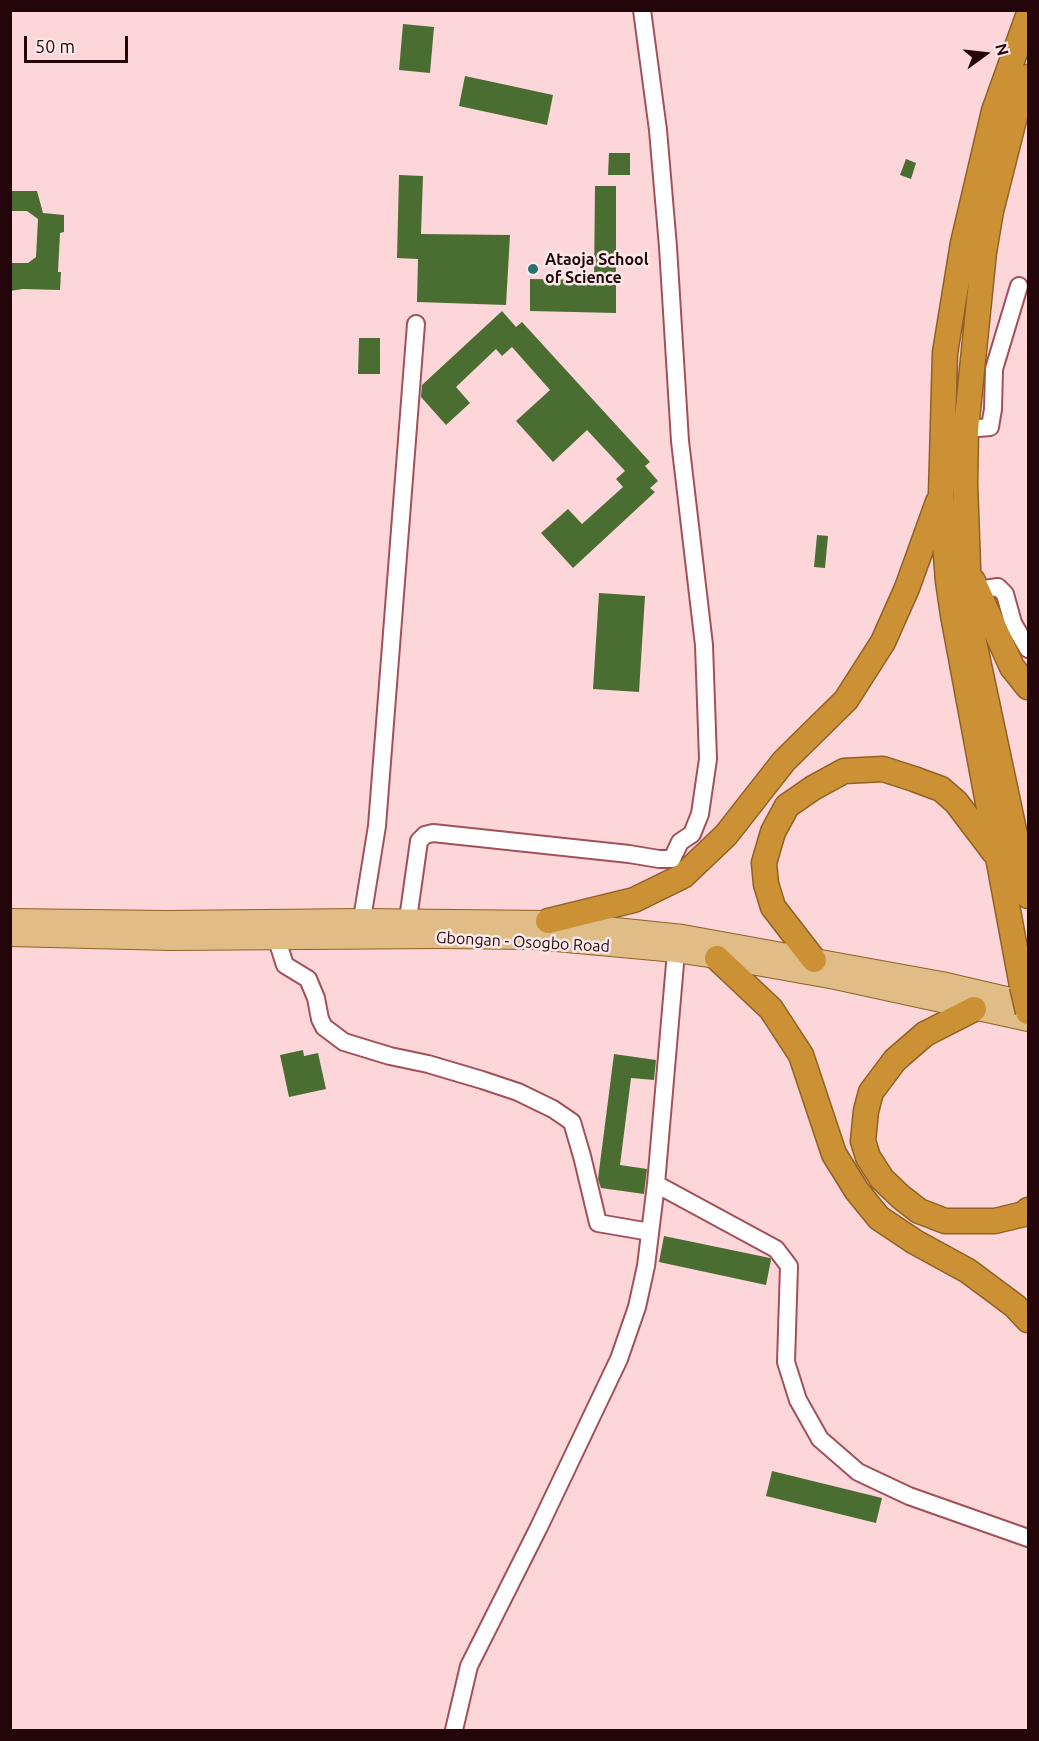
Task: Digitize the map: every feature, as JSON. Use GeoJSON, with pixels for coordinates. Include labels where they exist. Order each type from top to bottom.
{"type":"FeatureCollection","features":[{"type":"Feature","properties":{"kind":"highway"},"geometry":{"type":"LineString","coordinates":[[1029,16],[994,111],[963,243],[945,353],[941,495],[953,615],[1029,1012]]}},
{"type":"Feature","properties":{"kind":"highway"},"geometry":{"type":"LineString","coordinates":[[1029,77],[1024,112],[992,211],[984,252],[966,429],[965,483],[972,579],[970,623],[1029,896]]}},
{"type":"Feature","properties":{"kind":"highway"},"geometry":{"type":"LineString","coordinates":[[548,921],[644,896],[684,876],[726,835],[784,761],[846,700],[877,652],[907,588],[941,495]]}},
{"type":"Feature","properties":{"kind":"highway"},"geometry":{"type":"LineString","coordinates":[[972,579],[1012,667],[1029,687]]}},
{"type":"Feature","properties":{"kind":"highway"},"geometry":{"type":"LineString","coordinates":[[814,960],[773,907],[766,885],[764,862],[773,832],[787,806],[813,788],[844,771],[883,770],[941,789],[956,802],[998,857]]}},
{"type":"Feature","properties":{"kind":"highway"},"geometry":{"type":"LineString","coordinates":[[717,958],[771,1009],[801,1055],[834,1154],[857,1191],[879,1218],[915,1242],[968,1271],[1016,1306],[1029,1320]]}},
{"type":"Feature","properties":{"kind":"highway"},"geometry":{"type":"LineString","coordinates":[[974,1010],[925,1034],[895,1060],[871,1092],[866,1111],[863,1141],[868,1157],[882,1179],[919,1211],[945,1221],[995,1221],[1024,1214],[1029,1210]]}},
{"type":"Feature","properties":{"kind":"main road","name":"Gbongan - Osogbo Road"},"geometry":{"type":"LineString","coordinates":[[10,919],[548,921],[683,935],[814,960],[1025,994]]}},
{"type":"Feature","properties":{"kind":"main road","name":"Gbongan - Osogbo Road"},"geometry":{"type":"LineString","coordinates":[[10,936],[170,940],[534,939],[717,958],[835,979],[1029,1021]]}},
{"type":"Feature","properties":{"kind":"street"},"geometry":{"type":"LineString","coordinates":[[408,919],[419,841],[425,835],[433,833],[672,859],[680,842],[692,834],[700,814],[708,759],[704,645],[680,441],[658,130],[642,10]]}},
{"type":"Feature","properties":{"kind":"street"},"geometry":{"type":"LineString","coordinates":[[966,429],[990,427],[994,369],[1019,286]]}},
{"type":"Feature","properties":{"kind":"street"},"geometry":{"type":"LineString","coordinates":[[362,919],[377,826],[416,324]]}},
{"type":"Feature","properties":{"kind":"street"},"geometry":{"type":"LineString","coordinates":[[972,579],[998,587],[1005,594],[1013,623],[1029,649]]}},
{"type":"Feature","properties":{"kind":"street"},"geometry":{"type":"LineString","coordinates":[[277,940],[285,965],[308,979],[324,1027],[344,1042],[491,1083],[518,1092],[553,1109],[572,1122],[598,1223],[650,1232]]}},
{"type":"Feature","properties":{"kind":"street"},"geometry":{"type":"LineString","coordinates":[[454,1731],[470,1666],[619,1359],[637,1307],[646,1266],[656,1184],[676,952]]}},
{"type":"Feature","properties":{"kind":"street"},"geometry":{"type":"LineString","coordinates":[[656,1184],[776,1249],[789,1266],[786,1362],[798,1400],[820,1439],[858,1472],[899,1491],[1029,1538]]}},
{"type":"Feature","properties":{"kind":"building"},"geometry":{"type":"Polygon","coordinates":[[[403,24],[434,27],[430,73],[399,70],[403,24]]]}},
{"type":"Feature","properties":{"kind":"building"},"geometry":{"type":"Polygon","coordinates":[[[465,76],[553,95],[547,125],[459,106],[465,76]]]}},
{"type":"Feature","properties":{"kind":"building"},"geometry":{"type":"Polygon","coordinates":[[[609,153],[630,153],[630,175],[608,175],[609,153]]]}},
{"type":"Feature","properties":{"kind":"building"},"geometry":{"type":"Polygon","coordinates":[[[906,159],[916,163],[911,179],[900,175],[906,159]]]}},
{"type":"Feature","properties":{"kind":"building"},"geometry":{"type":"Polygon","coordinates":[[[399,175],[423,176],[421,234],[510,235],[506,305],[417,302],[418,259],[397,258],[399,175]]]}},
{"type":"Feature","properties":{"kind":"building"},"geometry":{"type":"Polygon","coordinates":[[[595,186],[616,186],[616,313],[530,311],[530,279],[594,280],[595,186]]]}},
{"type":"Feature","properties":{"kind":"building"},"geometry":{"type":"Polygon","coordinates":[[[10,191],[37,191],[43,213],[64,215],[64,232],[60,233],[58,272],[61,272],[60,290],[10,291],[10,263],[28,263],[36,257],[38,219],[27,211],[10,211],[10,191]]]}},
{"type":"Feature","properties":{"kind":"building"},"geometry":{"type":"Polygon","coordinates":[[[502,311],[516,327],[522,322],[650,462],[645,466],[658,481],[650,488],[655,492],[573,568],[541,533],[568,509],[582,524],[623,487],[616,479],[625,471],[587,430],[553,462],[516,421],[550,390],[512,347],[502,356],[496,349],[456,387],[470,403],[446,425],[421,397],[422,385],[502,311]]]}},
{"type":"Feature","properties":{"kind":"building"},"geometry":{"type":"Polygon","coordinates":[[[359,338],[380,338],[380,374],[358,374],[359,338]]]}},
{"type":"Feature","properties":{"kind":"building"},"geometry":{"type":"Polygon","coordinates":[[[817,535],[828,536],[825,568],[814,567],[817,535]]]}},
{"type":"Feature","properties":{"kind":"building"},"geometry":{"type":"Polygon","coordinates":[[[599,593],[645,596],[639,692],[593,689],[599,593]]]}},
{"type":"Feature","properties":{"kind":"building"},"geometry":{"type":"Polygon","coordinates":[[[303,1050],[304,1056],[318,1053],[326,1089],[289,1097],[280,1055],[303,1050]]]}},
{"type":"Feature","properties":{"kind":"building"},"geometry":{"type":"Polygon","coordinates":[[[614,1054],[656,1060],[654,1080],[631,1078],[620,1165],[647,1169],[644,1194],[601,1188],[598,1179],[614,1054]]]}},
{"type":"Feature","properties":{"kind":"building"},"geometry":{"type":"Polygon","coordinates":[[[664,1236],[770,1258],[766,1285],[659,1262],[664,1236]]]}},
{"type":"Feature","properties":{"kind":"building"},"geometry":{"type":"Polygon","coordinates":[[[772,1471],[882,1498],[876,1523],[766,1496],[772,1471]]]}},
{"type":"Feature","properties":{"kind":"place","name":"Ataoja School of Science"},"geometry":{"type":"Point","coordinates":[533,269]}}]}
